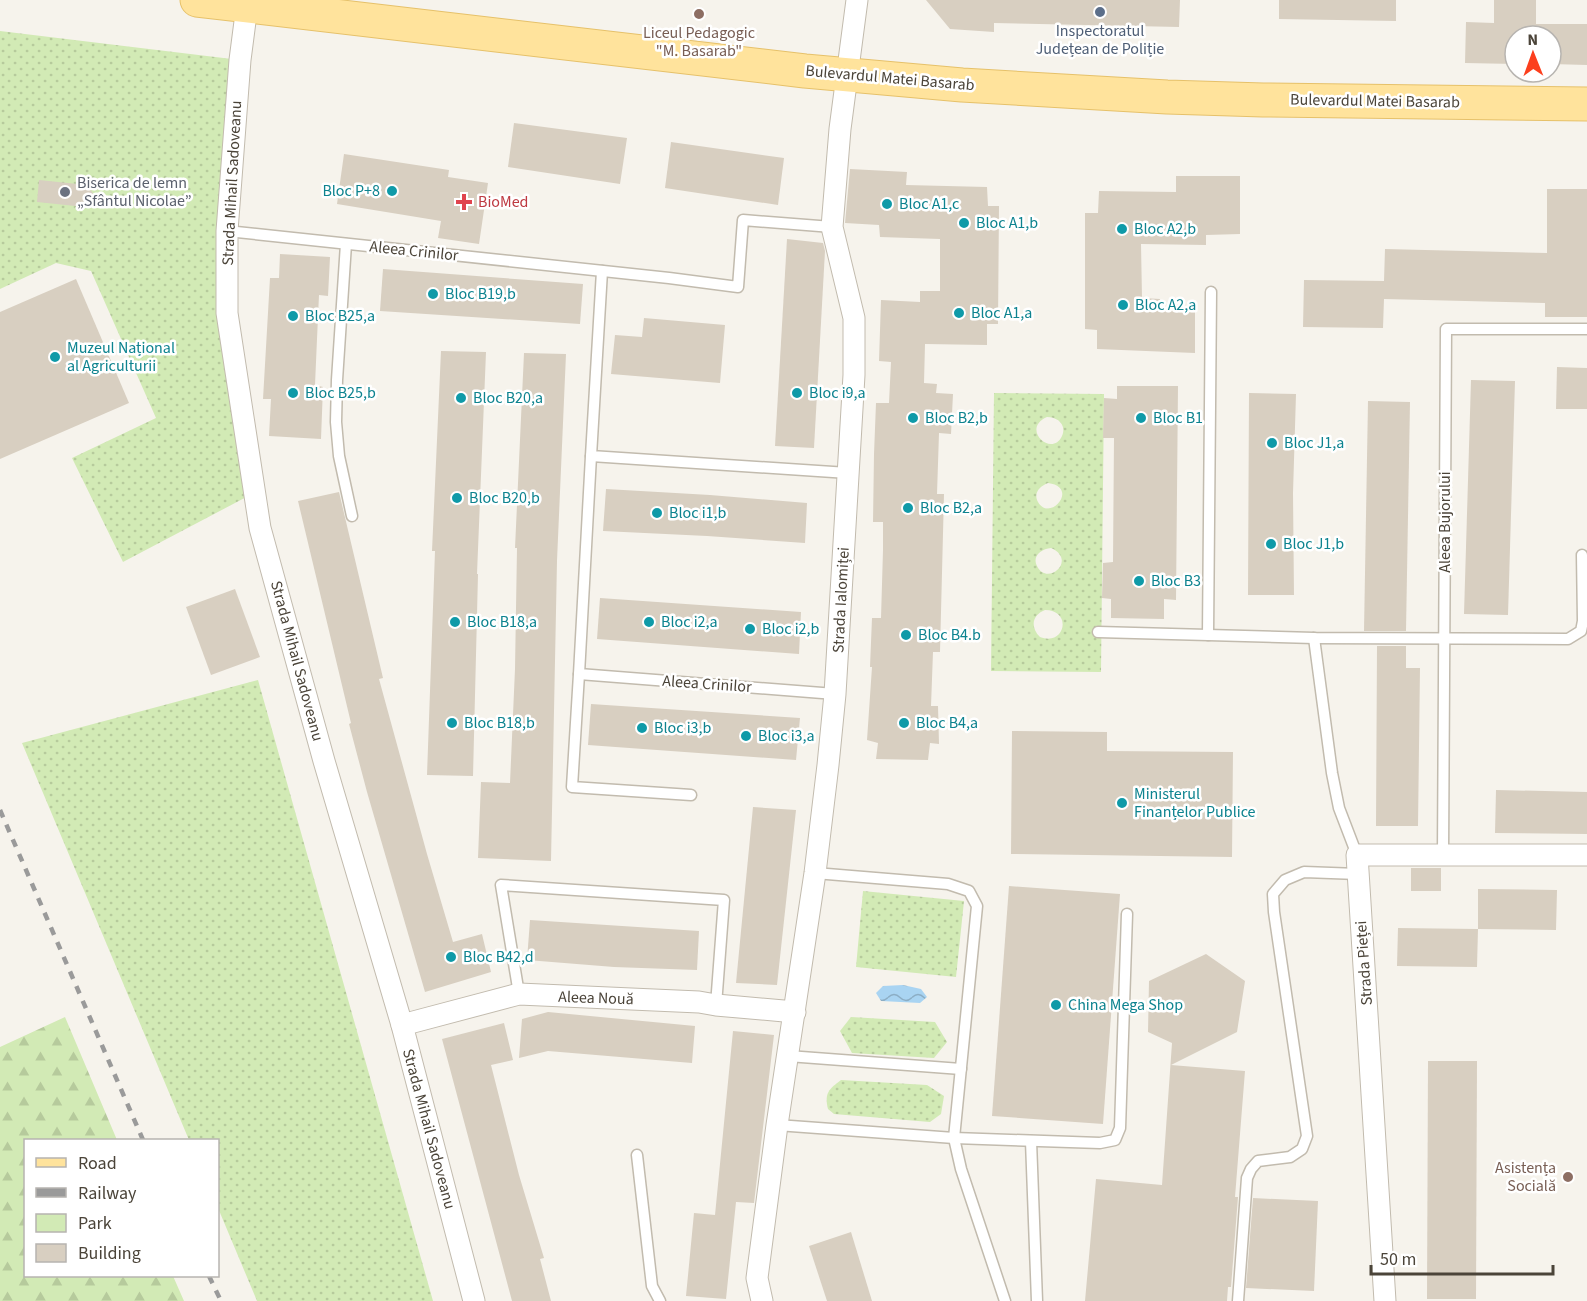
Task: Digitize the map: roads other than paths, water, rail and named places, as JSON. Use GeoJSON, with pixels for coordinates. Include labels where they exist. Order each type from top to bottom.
{"type":"FeatureCollection","features":[{"type":"Feature","properties":{"kind":"main road","name":"Bulevardul Matei Basarab"},"geometry":{"type":"LineString","coordinates":[[196,0],[847,75],[962,85],[1263,100],[1587,104]]}},
{"type":"Feature","properties":{"kind":"street","name":"Strada Ialomiței"},"geometry":{"type":"LineString","coordinates":[[758,1300],[757,1278],[777,1125],[815,873],[835,694],[854,375],[854,318],[832,227],[840,129],[857,0]]}},
{"type":"Feature","properties":{"kind":"street","name":"Strada Mihail Sadoveanu"},"geometry":{"type":"LineString","coordinates":[[238,4],[240,60],[227,231],[227,313],[260,528],[324,761],[402,1025],[474,1301]]}},
{"type":"Feature","properties":{"kind":"street"},"geometry":{"type":"LineString","coordinates":[[1358,864],[1443,855],[1587,855]]}},
{"type":"Feature","properties":{"kind":"street","name":"Strada Pieței"},"geometry":{"type":"LineString","coordinates":[[1358,864],[1385,1301]]}},
{"type":"Feature","properties":{"kind":"street","name":"Aleea Nouă"},"geometry":{"type":"LineString","coordinates":[[402,1025],[519,994],[699,1002],[795,1012]]}},
{"type":"Feature","properties":{"kind":"lane","name":"Aleea Crinilor"},"geometry":{"type":"LineString","coordinates":[[227,231],[738,287],[743,220],[832,227]]}},
{"type":"Feature","properties":{"kind":"lane"},"geometry":{"type":"LineString","coordinates":[[346,244],[336,422],[339,456],[351,516]]}},
{"type":"Feature","properties":{"kind":"lane"},"geometry":{"type":"LineString","coordinates":[[602,271],[572,787],[691,795]]}},
{"type":"Feature","properties":{"kind":"lane"},"geometry":{"type":"LineString","coordinates":[[1208,635],[1211,292]]}},
{"type":"Feature","properties":{"kind":"lane","name":"Aleea Bujorului"},"geometry":{"type":"LineString","coordinates":[[1443,855],[1446,329],[1587,329]]}},
{"type":"Feature","properties":{"kind":"lane"},"geometry":{"type":"LineString","coordinates":[[591,456],[848,473]]}},
{"type":"Feature","properties":{"kind":"lane"},"geometry":{"type":"LineString","coordinates":[[1098,632],[1314,638],[1568,639],[1581,631],[1583,621],[1582,555]]}},
{"type":"Feature","properties":{"kind":"lane"},"geometry":{"type":"LineString","coordinates":[[1238,1301],[1248,1178],[1251,1169],[1258,1161],[1290,1157],[1302,1149],[1307,1136],[1273,894],[1286,880],[1304,873],[1358,864],[1339,807],[1332,773],[1314,638]]}},
{"type":"Feature","properties":{"kind":"lane","name":"Aleea Crinilor"},"geometry":{"type":"LineString","coordinates":[[579,674],[835,694]]}},
{"type":"Feature","properties":{"kind":"lane"},"geometry":{"type":"LineString","coordinates":[[815,873],[948,884],[969,891],[977,906],[954,1138],[961,1169],[1005,1301]]}},
{"type":"Feature","properties":{"kind":"lane"},"geometry":{"type":"LineString","coordinates":[[519,994],[501,885],[724,900],[716,1005]]}},
{"type":"Feature","properties":{"kind":"lane"},"geometry":{"type":"LineString","coordinates":[[777,1125],[954,1138],[1100,1143],[1115,1140],[1120,1128],[1127,914]]}},
{"type":"Feature","properties":{"kind":"lane"},"geometry":{"type":"LineString","coordinates":[[788,1056],[961,1069]]}},
{"type":"Feature","properties":{"kind":"lane"},"geometry":{"type":"LineString","coordinates":[[1031,1141],[1037,1301]]}},
{"type":"Feature","properties":{"kind":"lane"},"geometry":{"type":"LineString","coordinates":[[637,1155],[652,1286],[660,1301]]}},
{"type":"Feature","properties":{"kind":"water"},"geometry":{"type":"Polygon","coordinates":[[[903,985],[921,989],[927,997],[920,1003],[881,1001],[876,993],[883,986],[903,985]]]}},
{"type":"Feature","properties":{"kind":"railway"},"geometry":{"type":"LineString","coordinates":[[0,810],[143,1139]]}},
{"type":"Feature","properties":{"kind":"railway"},"geometry":{"type":"LineString","coordinates":[[209,1277],[221,1301]]}},
{"type":"Feature","properties":{"kind":"place","name":"Inspectoratul Județean de Poliție"},"geometry":{"type":"Point","coordinates":[1100,12]}},
{"type":"Feature","properties":{"kind":"place","name":"Liceul Pedagogic \"M. Basarab\""},"geometry":{"type":"Point","coordinates":[699,14]}},
{"type":"Feature","properties":{"kind":"place","name":"Bloc P+8"},"geometry":{"type":"Point","coordinates":[392,191]}},
{"type":"Feature","properties":{"kind":"place","name":"Biserica de lemn „Sfântul Nicolae”"},"geometry":{"type":"Point","coordinates":[65,192]}},
{"type":"Feature","properties":{"kind":"place","name":"BioMed"},"geometry":{"type":"Point","coordinates":[464,202]}},
{"type":"Feature","properties":{"kind":"place","name":"Bloc A1,c"},"geometry":{"type":"Point","coordinates":[887,204]}},
{"type":"Feature","properties":{"kind":"place","name":"Bloc A1,b"},"geometry":{"type":"Point","coordinates":[964,223]}},
{"type":"Feature","properties":{"kind":"place","name":"Bloc A2,b"},"geometry":{"type":"Point","coordinates":[1122,229]}},
{"type":"Feature","properties":{"kind":"place","name":"Bloc B19,b"},"geometry":{"type":"Point","coordinates":[433,294]}},
{"type":"Feature","properties":{"kind":"place","name":"Bloc A2,a"},"geometry":{"type":"Point","coordinates":[1123,305]}},
{"type":"Feature","properties":{"kind":"place","name":"Bloc A1,a"},"geometry":{"type":"Point","coordinates":[959,313]}},
{"type":"Feature","properties":{"kind":"place","name":"Bloc B25,a"},"geometry":{"type":"Point","coordinates":[293,316]}},
{"type":"Feature","properties":{"kind":"place","name":"Muzeul Național al Agriculturii"},"geometry":{"type":"Point","coordinates":[55,357]}},
{"type":"Feature","properties":{"kind":"place","name":"Bloc B25,b"},"geometry":{"type":"Point","coordinates":[293,393]}},
{"type":"Feature","properties":{"kind":"place","name":"Bloc i9,a"},"geometry":{"type":"Point","coordinates":[797,393]}},
{"type":"Feature","properties":{"kind":"place","name":"Bloc B20,a"},"geometry":{"type":"Point","coordinates":[461,398]}},
{"type":"Feature","properties":{"kind":"place","name":"Bloc B2,b"},"geometry":{"type":"Point","coordinates":[913,418]}},
{"type":"Feature","properties":{"kind":"place","name":"Bloc B1"},"geometry":{"type":"Point","coordinates":[1141,418]}},
{"type":"Feature","properties":{"kind":"place","name":"Bloc J1,a"},"geometry":{"type":"Point","coordinates":[1272,443]}},
{"type":"Feature","properties":{"kind":"place","name":"Bloc B20,b"},"geometry":{"type":"Point","coordinates":[457,498]}},
{"type":"Feature","properties":{"kind":"place","name":"Bloc B2,a"},"geometry":{"type":"Point","coordinates":[908,508]}},
{"type":"Feature","properties":{"kind":"place","name":"Bloc i1,b"},"geometry":{"type":"Point","coordinates":[657,513]}},
{"type":"Feature","properties":{"kind":"place","name":"Bloc J1,b"},"geometry":{"type":"Point","coordinates":[1271,544]}},
{"type":"Feature","properties":{"kind":"place","name":"Bloc B3"},"geometry":{"type":"Point","coordinates":[1139,581]}},
{"type":"Feature","properties":{"kind":"place","name":"Bloc B18,a"},"geometry":{"type":"Point","coordinates":[455,622]}},
{"type":"Feature","properties":{"kind":"place","name":"Bloc i2,a"},"geometry":{"type":"Point","coordinates":[649,622]}},
{"type":"Feature","properties":{"kind":"place","name":"Bloc i2,b"},"geometry":{"type":"Point","coordinates":[750,629]}},
{"type":"Feature","properties":{"kind":"place","name":"Bloc B4.b"},"geometry":{"type":"Point","coordinates":[906,635]}},
{"type":"Feature","properties":{"kind":"place","name":"Bloc B18,b"},"geometry":{"type":"Point","coordinates":[452,723]}},
{"type":"Feature","properties":{"kind":"place","name":"Bloc B4,a"},"geometry":{"type":"Point","coordinates":[904,723]}},
{"type":"Feature","properties":{"kind":"place","name":"Bloc i3,b"},"geometry":{"type":"Point","coordinates":[642,728]}},
{"type":"Feature","properties":{"kind":"place","name":"Bloc i3,a"},"geometry":{"type":"Point","coordinates":[746,736]}},
{"type":"Feature","properties":{"kind":"place","name":"Ministerul Finanțelor Publice"},"geometry":{"type":"Point","coordinates":[1122,803]}},
{"type":"Feature","properties":{"kind":"place","name":"Bloc B42,d"},"geometry":{"type":"Point","coordinates":[451,957]}},
{"type":"Feature","properties":{"kind":"place","name":"China Mega Shop"},"geometry":{"type":"Point","coordinates":[1056,1005]}},
{"type":"Feature","properties":{"kind":"place","name":"Asistența Socială"},"geometry":{"type":"Point","coordinates":[1568,1177]}}]}
